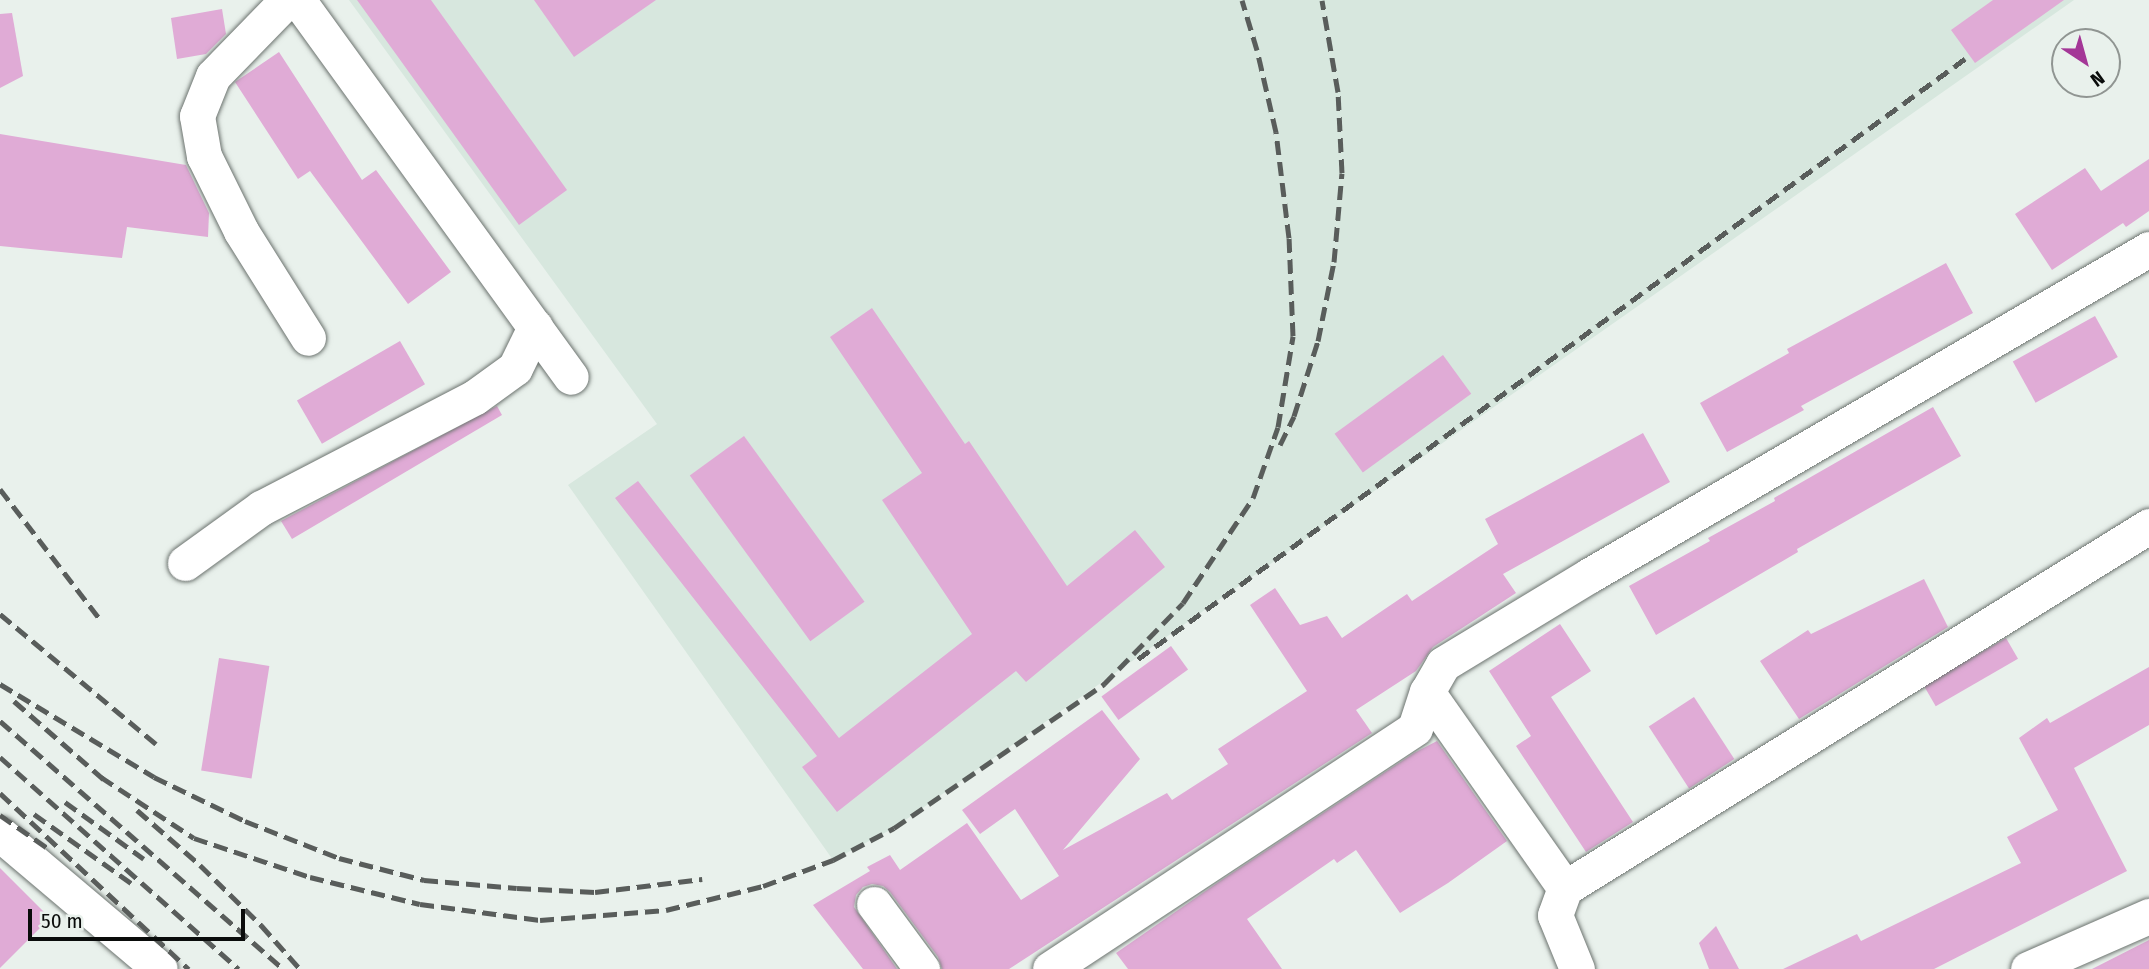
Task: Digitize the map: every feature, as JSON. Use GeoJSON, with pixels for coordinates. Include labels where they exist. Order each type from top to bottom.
{"type":"FeatureCollection","features":[{"type":"Feature","properties":{"kind":"street"},"geometry":{"type":"LineString","coordinates":[[287,0],[213,76],[197,116],[204,156],[241,230],[308,338]]}},
{"type":"Feature","properties":{"kind":"street"},"geometry":{"type":"LineString","coordinates":[[298,0],[571,377]]}},
{"type":"Feature","properties":{"kind":"street"},"geometry":{"type":"LineString","coordinates":[[1050,969],[1415,728],[1427,692],[1443,664],[1602,568],[2149,250]]}},
{"type":"Feature","properties":{"kind":"street"},"geometry":{"type":"LineString","coordinates":[[185,563],[261,508],[475,397],[515,368],[535,327]]}},
{"type":"Feature","properties":{"kind":"street"},"geometry":{"type":"LineString","coordinates":[[1577,969],[1555,915],[1565,888],[2149,526]]}},
{"type":"Feature","properties":{"kind":"street"},"geometry":{"type":"LineString","coordinates":[[1427,692],[1565,888]]}},
{"type":"Feature","properties":{"kind":"street"},"geometry":{"type":"LineString","coordinates":[[0,834],[160,969]]}},
{"type":"Feature","properties":{"kind":"street"},"geometry":{"type":"LineString","coordinates":[[874,904],[922,969]]}},
{"type":"Feature","properties":{"kind":"street"},"geometry":{"type":"LineString","coordinates":[[2028,969],[2149,916]]}},
{"type":"Feature","properties":{"kind":"shaded area"},"geometry":{"type":"Polygon","coordinates":[[[349,0],[2074,0],[894,828],[833,860],[568,485],[657,424],[349,0]]]}},
{"type":"Feature","properties":{"kind":"building"},"geometry":{"type":"Polygon","coordinates":[[[357,0],[431,0],[567,190],[519,225],[357,0]]]}},
{"type":"Feature","properties":{"kind":"building"},"geometry":{"type":"Polygon","coordinates":[[[534,0],[656,0],[574,57],[534,0]]]}},
{"type":"Feature","properties":{"kind":"building"},"geometry":{"type":"Polygon","coordinates":[[[1993,0],[2064,0],[1975,63],[1951,30],[1993,0]]]}},
{"type":"Feature","properties":{"kind":"building"},"geometry":{"type":"Polygon","coordinates":[[[222,9],[226,34],[206,54],[177,59],[171,18],[222,9]]]}},
{"type":"Feature","properties":{"kind":"building"},"geometry":{"type":"Polygon","coordinates":[[[12,13],[23,76],[0,88],[0,14],[12,13]]]}},
{"type":"Feature","properties":{"kind":"building"},"geometry":{"type":"Polygon","coordinates":[[[279,52],[362,180],[376,170],[451,272],[408,304],[310,171],[298,179],[235,82],[279,52]]]}},
{"type":"Feature","properties":{"kind":"building"},"geometry":{"type":"Polygon","coordinates":[[[0,134],[186,165],[209,213],[208,237],[127,227],[122,258],[0,246],[0,134]]]}},
{"type":"Feature","properties":{"kind":"building"},"geometry":{"type":"Polygon","coordinates":[[[2149,159],[2149,211],[2126,227],[2123,223],[2052,270],[2015,214],[2085,168],[2101,191],[2149,159]]]}},
{"type":"Feature","properties":{"kind":"building"},"geometry":{"type":"Polygon","coordinates":[[[1946,263],[1973,313],[1801,406],[1804,410],[1727,452],[1700,403],[1789,353],[1787,349],[1946,263]]]}},
{"type":"Feature","properties":{"kind":"building"},"geometry":{"type":"Polygon","coordinates":[[[872,308],[965,444],[969,441],[1067,586],[1135,530],[1165,567],[1026,682],[1016,671],[837,812],[802,767],[817,756],[615,498],[638,481],[839,738],[972,634],[882,500],[922,473],[830,337],[872,308]]]}},
{"type":"Feature","properties":{"kind":"building"},"geometry":{"type":"Polygon","coordinates":[[[2095,316],[2118,357],[2036,403],[2013,362],[2095,316]]]}},
{"type":"Feature","properties":{"kind":"building"},"geometry":{"type":"Polygon","coordinates":[[[400,341],[425,384],[322,444],[297,400],[400,341]]]}},
{"type":"Feature","properties":{"kind":"building"},"geometry":{"type":"Polygon","coordinates":[[[1443,355],[1471,394],[1363,473],[1335,434],[1443,355]]]}},
{"type":"Feature","properties":{"kind":"building"},"geometry":{"type":"Polygon","coordinates":[[[497,406],[502,415],[292,539],[281,521],[497,406]]]}},
{"type":"Feature","properties":{"kind":"building"},"geometry":{"type":"Polygon","coordinates":[[[1933,407],[1961,456],[1797,549],[1798,552],[1656,635],[1629,586],[1710,541],[1708,538],[1775,501],[1774,498],[1933,407]]]}},
{"type":"Feature","properties":{"kind":"building"},"geometry":{"type":"Polygon","coordinates":[[[1643,433],[1670,482],[1503,574],[1516,593],[1433,647],[1416,671],[1356,710],[1372,733],[1009,969],[942,969],[938,957],[890,892],[883,886],[872,884],[863,887],[856,895],[854,907],[897,969],[863,969],[813,905],[870,871],[867,867],[890,855],[900,870],[967,823],[1021,900],[1059,876],[1015,809],[980,834],[962,810],[1102,710],[1140,759],[1063,850],[1167,793],[1172,800],[1228,764],[1218,749],[1307,691],[1250,605],[1275,588],[1300,625],[1327,616],[1342,638],[1407,594],[1412,601],[1498,544],[1485,519],[1643,433]]]}},
{"type":"Feature","properties":{"kind":"building"},"geometry":{"type":"Polygon","coordinates":[[[744,436],[864,602],[810,641],[690,475],[744,436]]]}},
{"type":"Feature","properties":{"kind":"building"},"geometry":{"type":"Polygon","coordinates":[[[1924,579],[1948,627],[1799,719],[1760,661],[1808,630],[1811,634],[1924,579]]]}},
{"type":"Feature","properties":{"kind":"building"},"geometry":{"type":"Polygon","coordinates":[[[1560,624],[1591,671],[1551,697],[1633,822],[1586,852],[1516,746],[1531,736],[1489,671],[1560,624]]]}},
{"type":"Feature","properties":{"kind":"building"},"geometry":{"type":"Polygon","coordinates":[[[2006,638],[2018,659],[1936,706],[1924,686],[2006,638]]]}},
{"type":"Feature","properties":{"kind":"building"},"geometry":{"type":"Polygon","coordinates":[[[1171,646],[1188,669],[1118,720],[1101,697],[1171,646]]]}},
{"type":"Feature","properties":{"kind":"building"},"geometry":{"type":"Polygon","coordinates":[[[219,658],[269,666],[252,779],[201,771],[219,658]]]}},
{"type":"Feature","properties":{"kind":"building"},"geometry":{"type":"Polygon","coordinates":[[[2149,667],[2149,725],[2074,768],[2127,871],[1934,969],[1783,969],[1857,934],[1861,941],[2021,863],[2007,837],[2058,810],[2019,738],[2047,718],[2050,723],[2149,667]]]}},
{"type":"Feature","properties":{"kind":"building"},"geometry":{"type":"Polygon","coordinates":[[[1694,697],[1734,759],[1689,788],[1649,726],[1694,697]]]}},
{"type":"Feature","properties":{"kind":"building"},"geometry":{"type":"Polygon","coordinates":[[[1437,741],[1507,841],[1448,883],[1400,913],[1356,850],[1337,863],[1334,859],[1247,919],[1282,969],[1128,969],[1116,953],[1220,881],[1414,753],[1437,741]]]}},
{"type":"Feature","properties":{"kind":"building"},"geometry":{"type":"Polygon","coordinates":[[[0,868],[50,918],[0,968],[0,868]]]}},
{"type":"Feature","properties":{"kind":"building"},"geometry":{"type":"Polygon","coordinates":[[[1716,926],[1739,969],[1709,969],[1699,943],[1716,926]]]}},
{"type":"Feature","properties":{"kind":"building"},"geometry":{"type":"Polygon","coordinates":[[[2149,940],[2149,969],[2092,969],[2149,940]]]}},
{"type":"Feature","properties":{"kind":"railway"},"geometry":{"type":"LineString","coordinates":[[101,777],[194,838],[310,877],[420,904],[540,920],[666,910],[763,886],[833,860],[894,828],[1104,684],[1183,603],[1253,498],[1278,427],[1293,336],[1289,238],[1276,132],[1242,0]]}},
{"type":"Feature","properties":{"kind":"railway"},"geometry":{"type":"LineString","coordinates":[[1280,445],[1294,416],[1318,341],[1334,262],[1342,173],[1338,92],[1322,0]]}},
{"type":"Feature","properties":{"kind":"railway"},"geometry":{"type":"LineString","coordinates":[[1138,659],[1969,56]]}},
{"type":"Feature","properties":{"kind":"railway"},"geometry":{"type":"LineString","coordinates":[[0,489],[99,618]]}},
{"type":"Feature","properties":{"kind":"railway"},"geometry":{"type":"LineString","coordinates":[[0,614],[156,744]]}},
{"type":"Feature","properties":{"kind":"railway"},"geometry":{"type":"LineString","coordinates":[[0,684],[154,777],[245,821],[339,858],[424,880],[517,888],[595,892],[702,879]]}},
{"type":"Feature","properties":{"kind":"railway"},"geometry":{"type":"LineString","coordinates":[[14,701],[109,784]]}},
{"type":"Feature","properties":{"kind":"railway"},"geometry":{"type":"LineString","coordinates":[[0,721],[283,969]]}},
{"type":"Feature","properties":{"kind":"railway"},"geometry":{"type":"LineString","coordinates":[[0,757],[239,969]]}},
{"type":"Feature","properties":{"kind":"railway"},"geometry":{"type":"LineString","coordinates":[[0,793],[189,969]]}},
{"type":"Feature","properties":{"kind":"railway"},"geometry":{"type":"LineString","coordinates":[[65,802],[144,859]]}},
{"type":"Feature","properties":{"kind":"railway"},"geometry":{"type":"LineString","coordinates":[[137,810],[200,865],[261,925],[300,969]]}},
{"type":"Feature","properties":{"kind":"railway"},"geometry":{"type":"LineString","coordinates":[[34,814],[131,883]]}},
{"type":"Feature","properties":{"kind":"railway"},"geometry":{"type":"LineString","coordinates":[[0,815],[49,849]]}}]}
